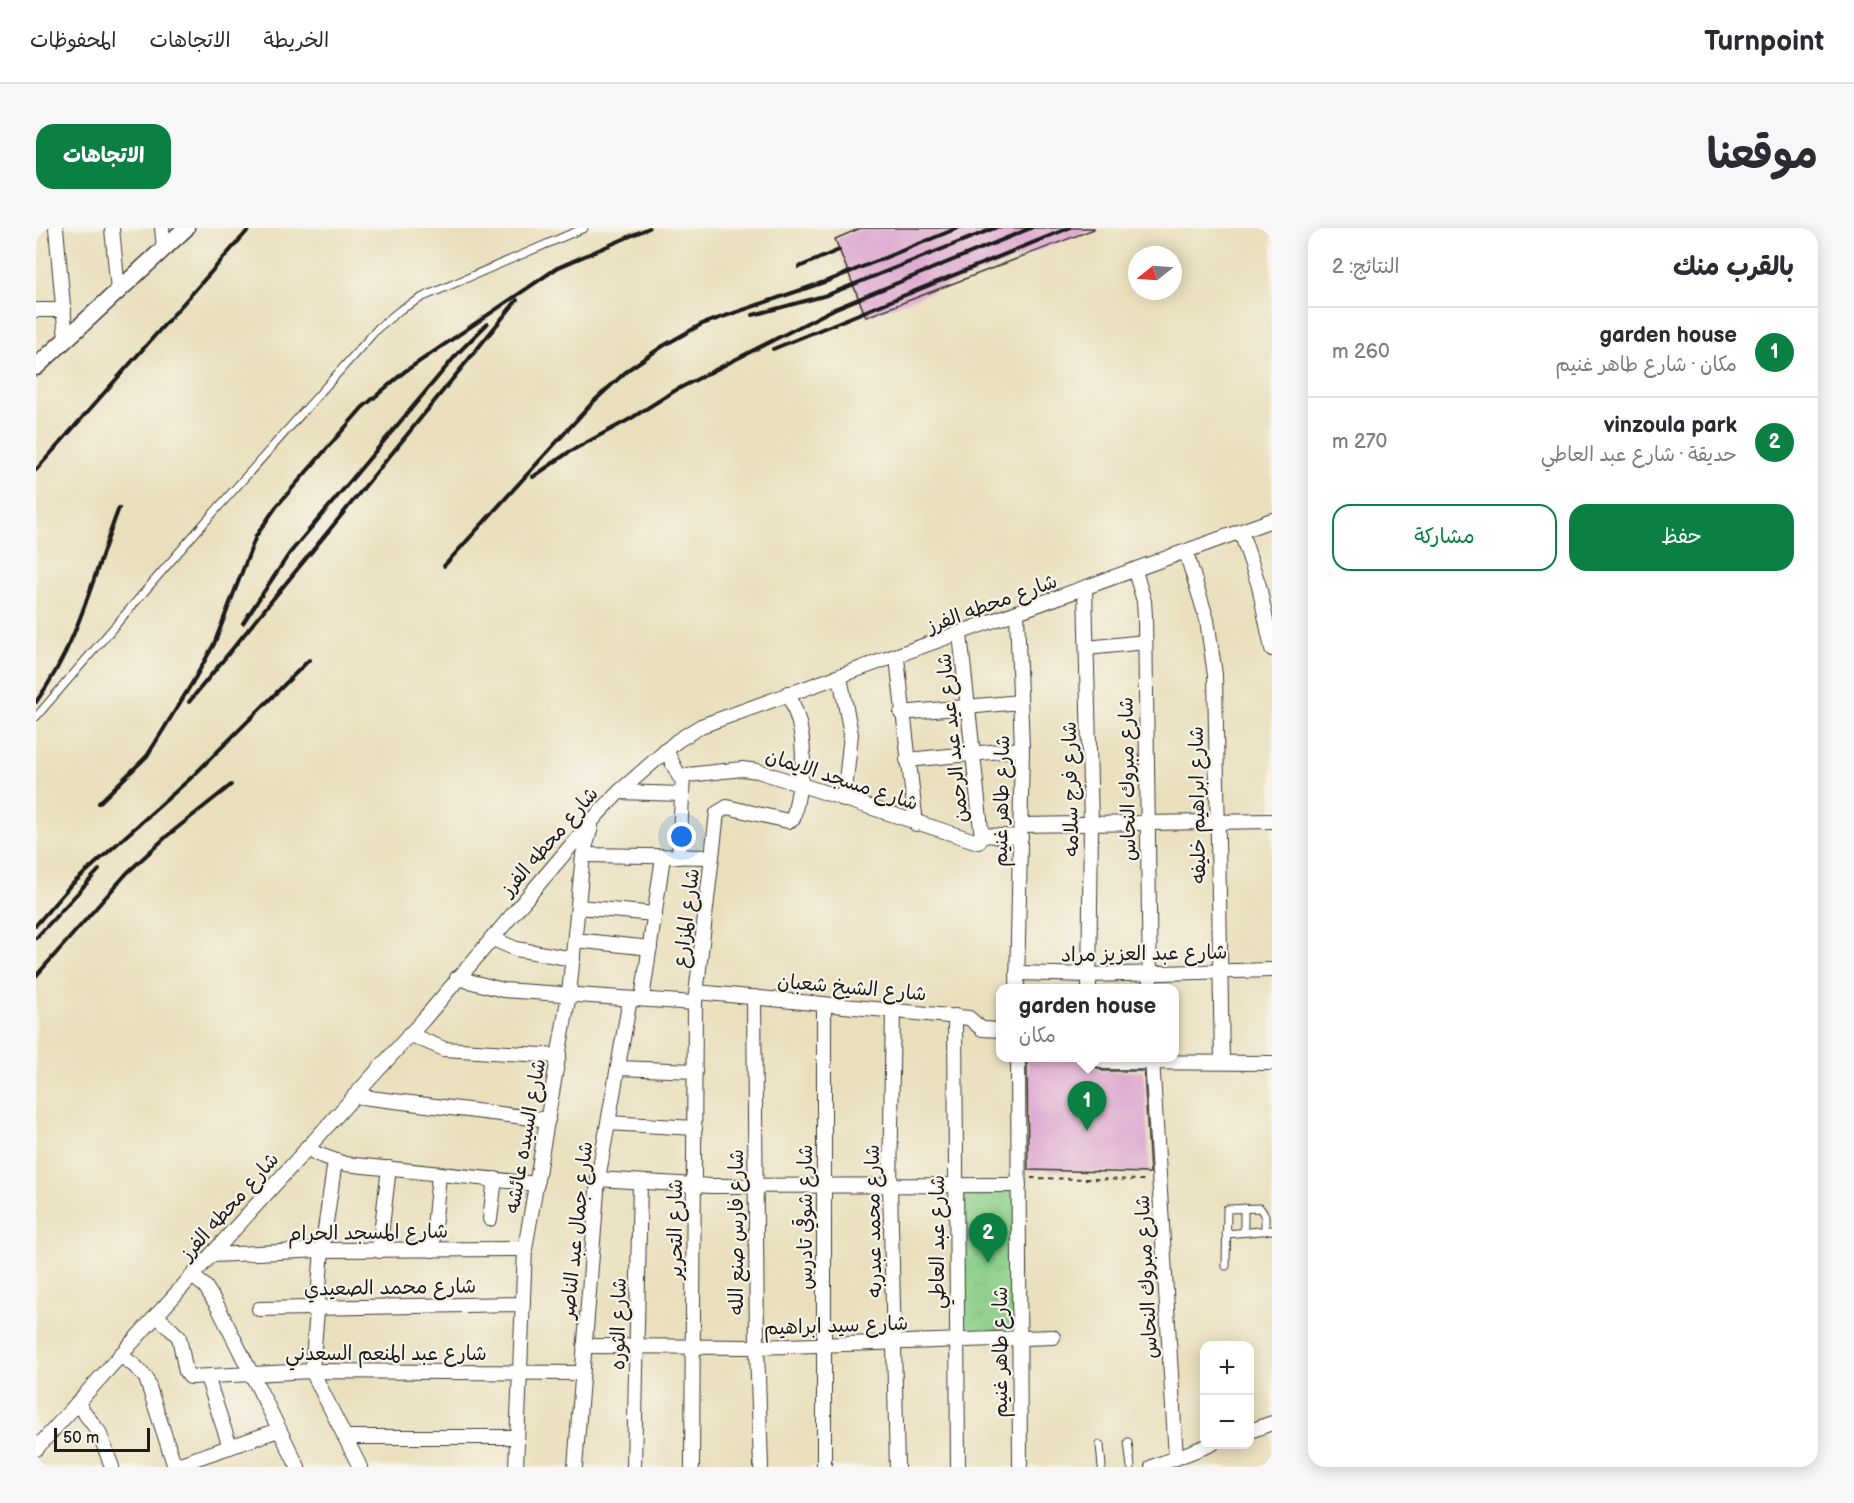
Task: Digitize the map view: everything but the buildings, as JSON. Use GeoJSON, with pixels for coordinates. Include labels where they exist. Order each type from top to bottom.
{"type":"FeatureCollection","features":[{"type":"Feature","properties":{"kind":"street"},"geometry":{"type":"LineString","coordinates":[[56,228],[66,339]]}},
{"type":"Feature","properties":{"kind":"street"},"geometry":{"type":"LineString","coordinates":[[112,228],[118,291]]}},
{"type":"Feature","properties":{"kind":"street"},"geometry":{"type":"LineString","coordinates":[[162,228],[164,249]]}},
{"type":"Feature","properties":{"kind":"street"},"geometry":{"type":"LineString","coordinates":[[36,366],[186,228]]}},
{"type":"Feature","properties":{"kind":"street"},"geometry":{"type":"LineString","coordinates":[[36,310],[64,310]]}},
{"type":"Feature","properties":{"kind":"street","name":"شارع محطه الفرز"},"geometry":{"type":"LineString","coordinates":[[36,1449],[409,1034],[597,815],[619,792],[685,734],[788,693],[897,658],[1272,520]]}},
{"type":"Feature","properties":{"kind":"street"},"geometry":{"type":"LineString","coordinates":[[1241,532],[1266,584],[1272,649]]}},
{"type":"Feature","properties":{"kind":"street","name":"شارع ابراهيم خليفه"},"geometry":{"type":"LineString","coordinates":[[1186,552],[1200,593],[1215,675],[1222,1062]]}},
{"type":"Feature","properties":{"kind":"street","name":"شارع مبروك النحاس"},"geometry":{"type":"LineString","coordinates":[[1135,571],[1144,601],[1150,984]]}},
{"type":"Feature","properties":{"kind":"street","name":"شارع فرج سلامه"},"geometry":{"type":"LineString","coordinates":[[1084,590],[1091,824],[1088,982]]}},
{"type":"Feature","properties":{"kind":"street","name":"شارع طاهر غنيم"},"geometry":{"type":"LineString","coordinates":[[1017,614],[1022,749],[1017,984]]}},
{"type":"Feature","properties":{"kind":"street","name":"شارع عيد عبد الرحمن"},"geometry":{"type":"LineString","coordinates":[[960,634],[982,837]]}},
{"type":"Feature","properties":{"kind":"street"},"geometry":{"type":"LineString","coordinates":[[1087,648],[1145,642]]}},
{"type":"Feature","properties":{"kind":"street"},"geometry":{"type":"LineString","coordinates":[[897,658],[901,713],[916,824]]}},
{"type":"Feature","properties":{"kind":"street"},"geometry":{"type":"LineString","coordinates":[[840,677],[851,734],[844,800]]}},
{"type":"Feature","properties":{"kind":"street"},"geometry":{"type":"LineString","coordinates":[[788,693],[800,722],[804,743],[801,786]]}},
{"type":"Feature","properties":{"kind":"street"},"geometry":{"type":"LineString","coordinates":[[901,713],[1020,702]]}},
{"type":"Feature","properties":{"kind":"street"},"geometry":{"type":"LineString","coordinates":[[907,760],[1022,749]]}},
{"type":"Feature","properties":{"kind":"street"},"geometry":{"type":"LineString","coordinates":[[666,750],[675,774],[683,776],[679,857]]}},
{"type":"Feature","properties":{"kind":"street","name":"شارع مسجد الايمان"},"geometry":{"type":"LineString","coordinates":[[683,776],[750,770],[976,843],[982,837]]}},
{"type":"Feature","properties":{"kind":"street","name":"شارع المزارع"},"geometry":{"type":"LineString","coordinates":[[696,997],[717,813],[727,807],[791,821],[794,819],[801,786]]}},
{"type":"Feature","properties":{"kind":"street"},"geometry":{"type":"LineString","coordinates":[[619,792],[682,795]]}},
{"type":"Feature","properties":{"kind":"street","name":"شارع السيده عائشه"},"geometry":{"type":"LineString","coordinates":[[516,1467],[525,1249],[569,994],[583,855],[597,815]]}},
{"type":"Feature","properties":{"kind":"street"},"geometry":{"type":"LineString","coordinates":[[982,837],[1091,824],[1272,821]]}},
{"type":"Feature","properties":{"kind":"street"},"geometry":{"type":"LineString","coordinates":[[583,855],[712,858]]}},
{"type":"Feature","properties":{"kind":"street","name":"شارع جمال عبد الناصر"},"geometry":{"type":"LineString","coordinates":[[575,1467],[598,1179],[618,1068],[650,948],[663,857]]}},
{"type":"Feature","properties":{"kind":"street"},"geometry":{"type":"LineString","coordinates":[[578,907],[655,914]]}},
{"type":"Feature","properties":{"kind":"street"},"geometry":{"type":"LineString","coordinates":[[491,938],[516,949],[573,959]]}},
{"type":"Feature","properties":{"kind":"street"},"geometry":{"type":"LineString","coordinates":[[575,940],[650,948]]}},
{"type":"Feature","properties":{"kind":"street","name":"شارع عبد العزيز مراد"},"geometry":{"type":"LineString","coordinates":[[1017,973],[1088,982],[1150,973],[1272,970]]}},
{"type":"Feature","properties":{"kind":"street","name":"شارع الشيخ شعبان"},"geometry":{"type":"LineString","coordinates":[[457,978],[503,990],[636,999],[754,997],[893,1010],[969,1018],[982,1029],[996,1030]]}},
{"type":"Feature","properties":{"kind":"street","name":"شارع التحرير"},"geometry":{"type":"LineString","coordinates":[[692,1467],[696,997]]}},
{"type":"Feature","properties":{"kind":"street","name":"شارع فارس صنع الله"},"geometry":{"type":"LineString","coordinates":[[754,997],[757,1347],[761,1467]]}},
{"type":"Feature","properties":{"kind":"street","name":"شارع شوقي تادرس"},"geometry":{"type":"LineString","coordinates":[[824,1467],[825,1004]]}},
{"type":"Feature","properties":{"kind":"street","name":"شارع محمد عبدربه"},"geometry":{"type":"LineString","coordinates":[[893,1010],[890,1186],[897,1467]]}},
{"type":"Feature","properties":{"kind":"street","name":"شارع عبد العاطي"},"geometry":{"type":"LineString","coordinates":[[955,1016],[958,1467]]}},
{"type":"Feature","properties":{"kind":"street"},"geometry":{"type":"LineString","coordinates":[[409,1034],[444,1049],[559,1056]]}},
{"type":"Feature","properties":{"kind":"street"},"geometry":{"type":"LineString","coordinates":[[1179,1060],[1272,1063]]}},
{"type":"Feature","properties":{"kind":"street","name":"شارع طاهر غنيم"},"geometry":{"type":"LineString","coordinates":[[1018,1062],[1020,1467]]}},
{"type":"Feature","properties":{"kind":"street","name":"شارع مبروك النحاس"},"geometry":{"type":"LineString","coordinates":[[1152,1062],[1174,1462]]}},
{"type":"Feature","properties":{"kind":"street"},"geometry":{"type":"LineString","coordinates":[[618,1068],[695,1071]]}},
{"type":"Feature","properties":{"kind":"street"},"geometry":{"type":"LineString","coordinates":[[354,1096],[548,1120]]}},
{"type":"Feature","properties":{"kind":"street"},"geometry":{"type":"LineString","coordinates":[[608,1123],[695,1128]]}},
{"type":"Feature","properties":{"kind":"street"},"geometry":{"type":"LineString","coordinates":[[307,1147],[335,1161],[537,1184]]}},
{"type":"Feature","properties":{"kind":"street"},"geometry":{"type":"LineString","coordinates":[[335,1161],[322,1250],[312,1371],[360,1467]]}},
{"type":"Feature","properties":{"kind":"street"},"geometry":{"type":"LineString","coordinates":[[380,1251],[389,1168]]}},
{"type":"Feature","properties":{"kind":"street"},"geometry":{"type":"LineString","coordinates":[[432,1250],[439,1174]]}},
{"type":"Feature","properties":{"kind":"street"},"geometry":{"type":"LineString","coordinates":[[490,1219],[495,1179]]}},
{"type":"Feature","properties":{"kind":"street"},"geometry":{"type":"LineString","coordinates":[[598,1179],[695,1185],[890,1186],[957,1186],[1019,1181]]}},
{"type":"Feature","properties":{"kind":"street","name":"شارع الثوره"},"geometry":{"type":"LineString","coordinates":[[634,1467],[640,1182]]}},
{"type":"Feature","properties":{"kind":"street","name":"شارع المسجد الحرام"},"geometry":{"type":"LineString","coordinates":[[212,1255],[322,1250],[525,1249]]}},
{"type":"Feature","properties":{"kind":"street"},"geometry":{"type":"LineString","coordinates":[[192,1276],[205,1286],[218,1307],[298,1467]]}},
{"type":"Feature","properties":{"kind":"street","name":"شارع محمد الصعيدي"},"geometry":{"type":"LineString","coordinates":[[259,1309],[523,1304]]}},
{"type":"Feature","properties":{"kind":"street","name":"شارع عبد المنعم السعدني"},"geometry":{"type":"LineString","coordinates":[[156,1315],[179,1337],[186,1372],[190,1377],[312,1371],[582,1373]]}},
{"type":"Feature","properties":{"kind":"street","name":"شارع سيد ابراهيم"},"geometry":{"type":"LineString","coordinates":[[584,1346],[757,1347],[1053,1337]]}},
{"type":"Feature","properties":{"kind":"street"},"geometry":{"type":"LineString","coordinates":[[120,1355],[146,1378],[175,1467],[279,1430]]}},
{"type":"Feature","properties":{"kind":"street"},"geometry":{"type":"LineString","coordinates":[[207,1377],[230,1447]]}},
{"type":"Feature","properties":{"kind":"street"},"geometry":{"type":"LineString","coordinates":[[77,1403],[99,1432],[112,1467]]}},
{"type":"Feature","properties":{"kind":"street"},"geometry":{"type":"LineString","coordinates":[[1254,1430],[1272,1423]]}},
{"type":"Feature","properties":{"kind":"street"},"geometry":{"type":"LineString","coordinates":[[345,1437],[517,1437]]}},
{"type":"Feature","properties":{"kind":"street"},"geometry":{"type":"LineString","coordinates":[[1152,1467],[1174,1462],[1201,1449]]}},
{"type":"Feature","properties":{"kind":"lane"},"geometry":{"type":"LineString","coordinates":[[36,717],[378,328],[400,310],[423,297],[584,228]]}},
{"type":"Feature","properties":{"kind":"lane"},"geometry":{"type":"LineString","coordinates":[[1244,1208],[1244,1232]]}},
{"type":"Feature","properties":{"kind":"lane"},"geometry":{"type":"LineString","coordinates":[[1226,1234],[1269,1230],[1263,1210],[1244,1208],[1226,1211],[1226,1234],[1226,1266]]}},
{"type":"Feature","properties":{"kind":"lane"},"geometry":{"type":"LineString","coordinates":[[1128,1442],[1131,1467]]}},
{"type":"Feature","properties":{"kind":"lane"},"geometry":{"type":"LineString","coordinates":[[1100,1445],[1102,1467]]}},
{"type":"Feature","properties":{"kind":"path"},"geometry":{"type":"LineString","coordinates":[[1019,1181],[1159,1180]]}},
{"type":"Feature","properties":{"kind":"green space"},"geometry":{"type":"Polygon","coordinates":[[[1017,1189],[1017,1337],[959,1338],[958,1190],[1017,1189]]]}},
{"type":"Feature","properties":{"kind":"railway"},"geometry":{"type":"LineString","coordinates":[[36,470],[250,228]]}},
{"type":"Feature","properties":{"kind":"railway"},"geometry":{"type":"LineString","coordinates":[[99,803],[147,756],[194,680],[214,644],[256,536],[276,507],[362,408],[404,372],[557,268],[649,228]]}},
{"type":"Feature","properties":{"kind":"railway"},"geometry":{"type":"LineString","coordinates":[[444,566],[593,402],[629,369],[663,346],[702,324],[830,280],[958,228]]}},
{"type":"Feature","properties":{"kind":"railway"},"geometry":{"type":"LineString","coordinates":[[753,315],[827,295],[995,228]]}},
{"type":"Feature","properties":{"kind":"railway"},"geometry":{"type":"LineString","coordinates":[[533,477],[569,452],[630,419],[676,390],[834,309],[1031,228]]}},
{"type":"Feature","properties":{"kind":"railway"},"geometry":{"type":"LineString","coordinates":[[773,349],[1069,228]]}},
{"type":"Feature","properties":{"kind":"railway"},"geometry":{"type":"LineString","coordinates":[[799,267],[839,250]]}},
{"type":"Feature","properties":{"kind":"railway"},"geometry":{"type":"LineString","coordinates":[[189,702],[517,300]]}},
{"type":"Feature","properties":{"kind":"railway"},"geometry":{"type":"LineString","coordinates":[[243,623],[289,554],[458,353],[487,324]]}},
{"type":"Feature","properties":{"kind":"railway"},"geometry":{"type":"LineString","coordinates":[[36,702],[51,679],[74,632],[119,508]]}},
{"type":"Feature","properties":{"kind":"railway"},"geometry":{"type":"LineString","coordinates":[[36,925],[69,887],[193,776],[309,660]]}},
{"type":"Feature","properties":{"kind":"railway"},"geometry":{"type":"LineString","coordinates":[[36,976],[127,873],[167,836],[231,785]]}},
{"type":"Feature","properties":{"kind":"railway"},"geometry":{"type":"LineString","coordinates":[[36,938],[99,870]]}},
{"type":"Feature","properties":{"kind":"place","name":"garden house"},"geometry":{"type":"Point","coordinates":[1087,1131]}},
{"type":"Feature","properties":{"kind":"place","name":"vinzoula park"},"geometry":{"type":"Point","coordinates":[988,1263]}}]}
